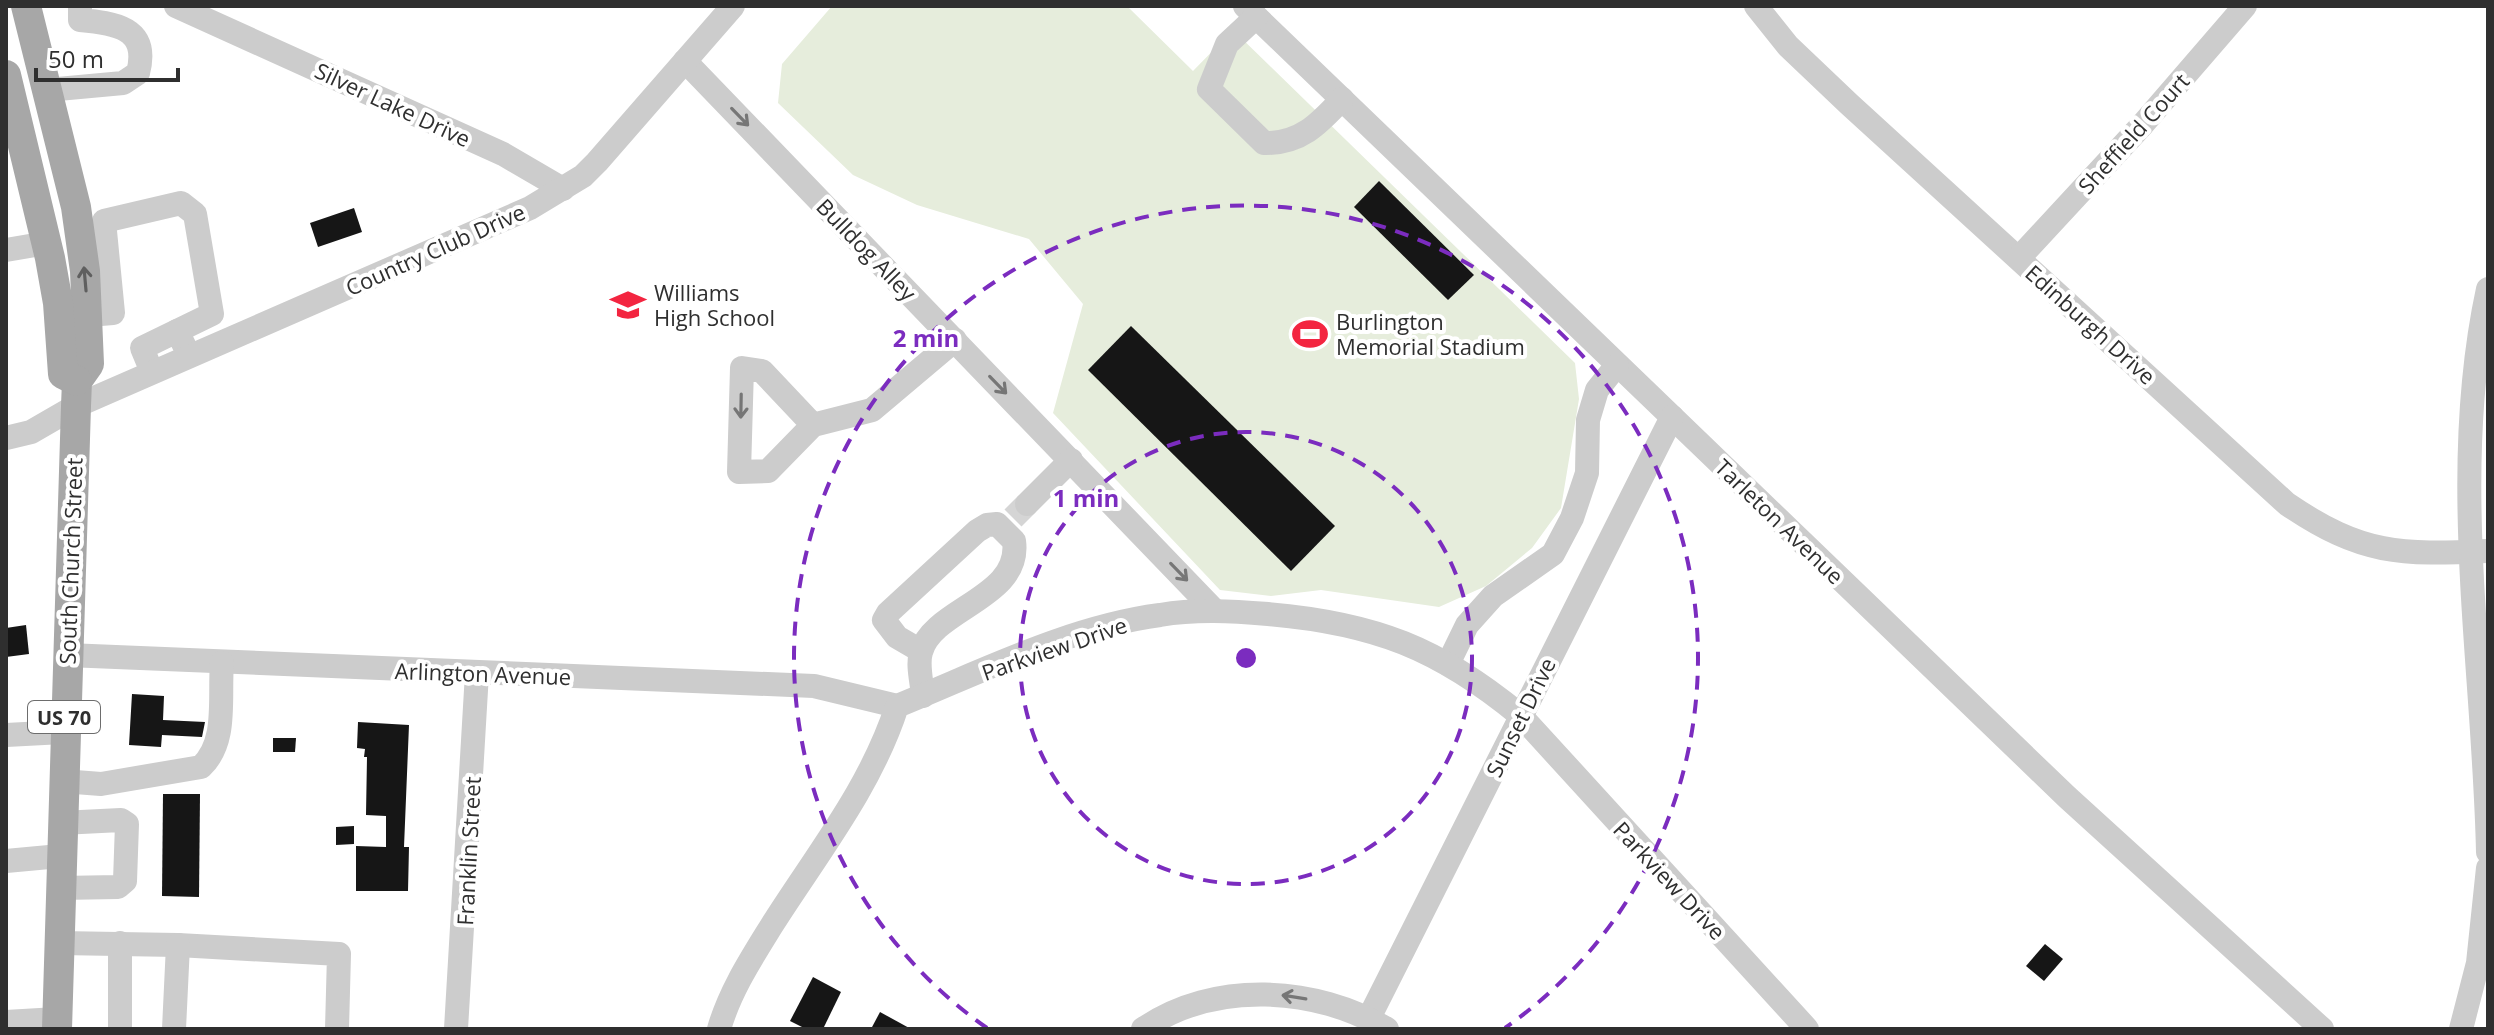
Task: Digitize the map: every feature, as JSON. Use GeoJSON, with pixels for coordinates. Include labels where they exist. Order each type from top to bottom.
{"type":"FeatureCollection","features":[{"type":"Feature","properties":{"kind":"main road","name":"South Church Street"},"geometry":{"type":"LineString","coordinates":[[26,6],[47,90],[92,230],[89,364],[76,393],[63,732],[57,1024]]}},
{"type":"Feature","properties":{"kind":"main road","name":"South Church Street"},"geometry":{"type":"LineString","coordinates":[[8,93],[17,157],[47,243],[58,303],[63,374],[76,393]]}},
{"type":"Feature","properties":{"kind":"street"},"geometry":{"type":"LineString","coordinates":[[47,90],[123,83],[138,73],[139,49],[134,37],[112,23],[80,20],[80,6]]}},
{"type":"Feature","properties":{"kind":"street","name":"Silver Lake Drive"},"geometry":{"type":"LineString","coordinates":[[176,6],[489,147],[563,189]]}},
{"type":"Feature","properties":{"kind":"street","name":"Country Club Drive"},"geometry":{"type":"LineString","coordinates":[[6,438],[31,432],[76,393],[152,372],[530,208],[563,189],[597,162],[733,6]]}},
{"type":"Feature","properties":{"kind":"street","name":"Edinburgh Drive"},"geometry":{"type":"LineString","coordinates":[[1756,6],[1788,46],[2287,504],[2322,529],[2363,546],[2403,554],[2480,551]]}},
{"type":"Feature","properties":{"kind":"street","name":"Sheffield Court"},"geometry":{"type":"LineString","coordinates":[[2019,258],[2143,124],[2235,9]]}},
{"type":"Feature","properties":{"kind":"street"},"geometry":{"type":"LineString","coordinates":[[1251,11],[1227,44],[1209,89],[1264,143],[1281,144],[1310,132],[1342,99]]}},
{"type":"Feature","properties":{"kind":"street","name":"Tarleton Avenue"},"geometry":{"type":"LineString","coordinates":[[1251,11],[2067,797],[2322,1029]]}},
{"type":"Feature","properties":{"kind":"street","name":"Bulldog Alley"},"geometry":{"type":"LineString","coordinates":[[685,61],[1214,610]]}},
{"type":"Feature","properties":{"kind":"street"},"geometry":{"type":"LineString","coordinates":[[92,230],[181,203],[195,214],[212,314],[224,341]]}},
{"type":"Feature","properties":{"kind":"street"},"geometry":{"type":"LineString","coordinates":[[6,250],[47,243]]}},
{"type":"Feature","properties":{"kind":"street"},"geometry":{"type":"LineString","coordinates":[[2488,289],[2471,392],[2480,551],[2488,852]]}},
{"type":"Feature","properties":{"kind":"street"},"geometry":{"type":"LineString","coordinates":[[152,372],[142,348],[212,314]]}},
{"type":"Feature","properties":{"kind":"street"},"geometry":{"type":"LineString","coordinates":[[177,331],[190,356]]}},
{"type":"Feature","properties":{"kind":"street"},"geometry":{"type":"LineString","coordinates":[[813,425],[872,410],[955,340]]}},
{"type":"Feature","properties":{"kind":"street"},"geometry":{"type":"LineString","coordinates":[[1448,664],[1467,625],[1493,596],[1553,554],[1572,518],[1587,473],[1588,420],[1597,390],[1617,365]]}},
{"type":"Feature","properties":{"kind":"street","name":"Sunset Drive"},"geometry":{"type":"LineString","coordinates":[[1378,1024],[1521,716],[1672,417]]}},
{"type":"Feature","properties":{"kind":"street"},"geometry":{"type":"LineString","coordinates":[[921,651],[888,628],[884,620],[888,613],[977,531],[1014,517],[1071,460]]}},
{"type":"Feature","properties":{"kind":"street"},"geometry":{"type":"LineString","coordinates":[[923,696],[921,651],[941,628],[995,586],[1012,564],[1014,517]]}},
{"type":"Feature","properties":{"kind":"street","name":"Parkview Drive"},"geometry":{"type":"LineString","coordinates":[[897,706],[1081,634],[1158,615],[1214,610],[1322,619],[1365,628],[1481,682],[1521,716],[1807,1029]]}},
{"type":"Feature","properties":{"kind":"street","name":"Arlington Avenue"},"geometry":{"type":"LineString","coordinates":[[67,655],[814,686],[897,706]]}},
{"type":"Feature","properties":{"kind":"street"},"geometry":{"type":"LineString","coordinates":[[62,781],[101,784],[201,767],[210,759],[220,739],[222,663]]}},
{"type":"Feature","properties":{"kind":"street","name":"Franklin Street"},"geometry":{"type":"LineString","coordinates":[[456,1029],[477,673]]}},
{"type":"Feature","properties":{"kind":"street"},"geometry":{"type":"LineString","coordinates":[[719,1029],[727,1003],[749,962],[857,795],[885,743],[897,706]]}},
{"type":"Feature","properties":{"kind":"street"},"geometry":{"type":"LineString","coordinates":[[6,735],[63,732]]}},
{"type":"Feature","properties":{"kind":"street"},"geometry":{"type":"LineString","coordinates":[[60,888],[118,887],[125,881],[127,824],[121,820],[61,823]]}},
{"type":"Feature","properties":{"kind":"street"},"geometry":{"type":"LineString","coordinates":[[6,861],[60,856]]}},
{"type":"Feature","properties":{"kind":"street"},"geometry":{"type":"LineString","coordinates":[[2461,1029],[2478,963],[2488,868]]}},
{"type":"Feature","properties":{"kind":"street"},"geometry":{"type":"LineString","coordinates":[[59,943],[178,945],[339,954],[337,1029]]}},
{"type":"Feature","properties":{"kind":"street"},"geometry":{"type":"LineString","coordinates":[[120,943],[120,1029]]}},
{"type":"Feature","properties":{"kind":"street"},"geometry":{"type":"LineString","coordinates":[[174,1029],[178,945]]}},
{"type":"Feature","properties":{"kind":"street"},"geometry":{"type":"LineString","coordinates":[[1143,1029],[1192,1006],[1237,996],[1282,995],[1326,1002],[1378,1024]]}},
{"type":"Feature","properties":{"kind":"street"},"geometry":{"type":"LineString","coordinates":[[6,1022],[57,1024]]}},
{"type":"Feature","properties":{"kind":"green space","name":"Burlington Memorial Stadium"},"geometry":{"type":"Polygon","coordinates":[[[832,6],[1127,6],[1193,71],[1233,30],[1575,363],[1579,399],[1561,508],[1532,548],[1486,586],[1439,607],[1321,590],[1271,596],[1220,590],[1053,413],[1083,304],[1029,239],[917,205],[853,175],[778,103],[782,64],[832,6]]]}},
{"type":"Feature","properties":{"kind":"building"},"geometry":{"type":"Polygon","coordinates":[[[1379,181],[1474,275],[1448,300],[1354,207],[1379,181]]]}},
{"type":"Feature","properties":{"kind":"building"},"geometry":{"type":"Polygon","coordinates":[[[354,208],[362,232],[318,247],[310,223],[354,208]]]}},
{"type":"Feature","properties":{"kind":"building"},"geometry":{"type":"Polygon","coordinates":[[[1131,326],[1335,526],[1291,571],[1088,370],[1131,326]]]}},
{"type":"Feature","properties":{"kind":"building"},"geometry":{"type":"Polygon","coordinates":[[[26,625],[29,654],[6,657],[6,628],[26,625]]]}},
{"type":"Feature","properties":{"kind":"building"},"geometry":{"type":"Polygon","coordinates":[[[132,694],[164,696],[163,720],[205,722],[202,737],[162,735],[161,747],[129,745],[132,694]]]}},
{"type":"Feature","properties":{"kind":"building"},"geometry":{"type":"Polygon","coordinates":[[[358,722],[409,725],[404,847],[409,847],[408,891],[356,891],[356,846],[386,847],[386,816],[366,815],[367,757],[364,757],[365,749],[357,748],[358,722]]]}},
{"type":"Feature","properties":{"kind":"building"},"geometry":{"type":"Polygon","coordinates":[[[273,738],[296,738],[295,752],[273,752],[273,738]]]}},
{"type":"Feature","properties":{"kind":"building"},"geometry":{"type":"Polygon","coordinates":[[[163,794],[200,794],[199,897],[162,896],[163,794]]]}},
{"type":"Feature","properties":{"kind":"building"},"geometry":{"type":"Polygon","coordinates":[[[354,826],[354,844],[336,845],[336,827],[354,826]]]}},
{"type":"Feature","properties":{"kind":"building"},"geometry":{"type":"Polygon","coordinates":[[[2045,944],[2063,959],[2044,981],[2026,966],[2045,944]]]}},
{"type":"Feature","properties":{"kind":"building"},"geometry":{"type":"Polygon","coordinates":[[[813,977],[841,992],[823,1029],[806,1029],[790,1021],[813,977]]]}},
{"type":"Feature","properties":{"kind":"building"},"geometry":{"type":"Polygon","coordinates":[[[880,1012],[911,1029],[871,1029],[880,1012]]]}},
{"type":"Feature","properties":{"kind":"tunnel"},"geometry":{"type":"LineString","coordinates":[[1013,518],[1027,504]]}},
{"type":"Feature","properties":{"kind":"place","name":"Williams High School"},"geometry":{"type":"Point","coordinates":[628,305]}},
{"type":"Feature","properties":{"kind":"place","name":"Burlington Memorial Stadium"},"geometry":{"type":"Point","coordinates":[1310,334]}}]}
